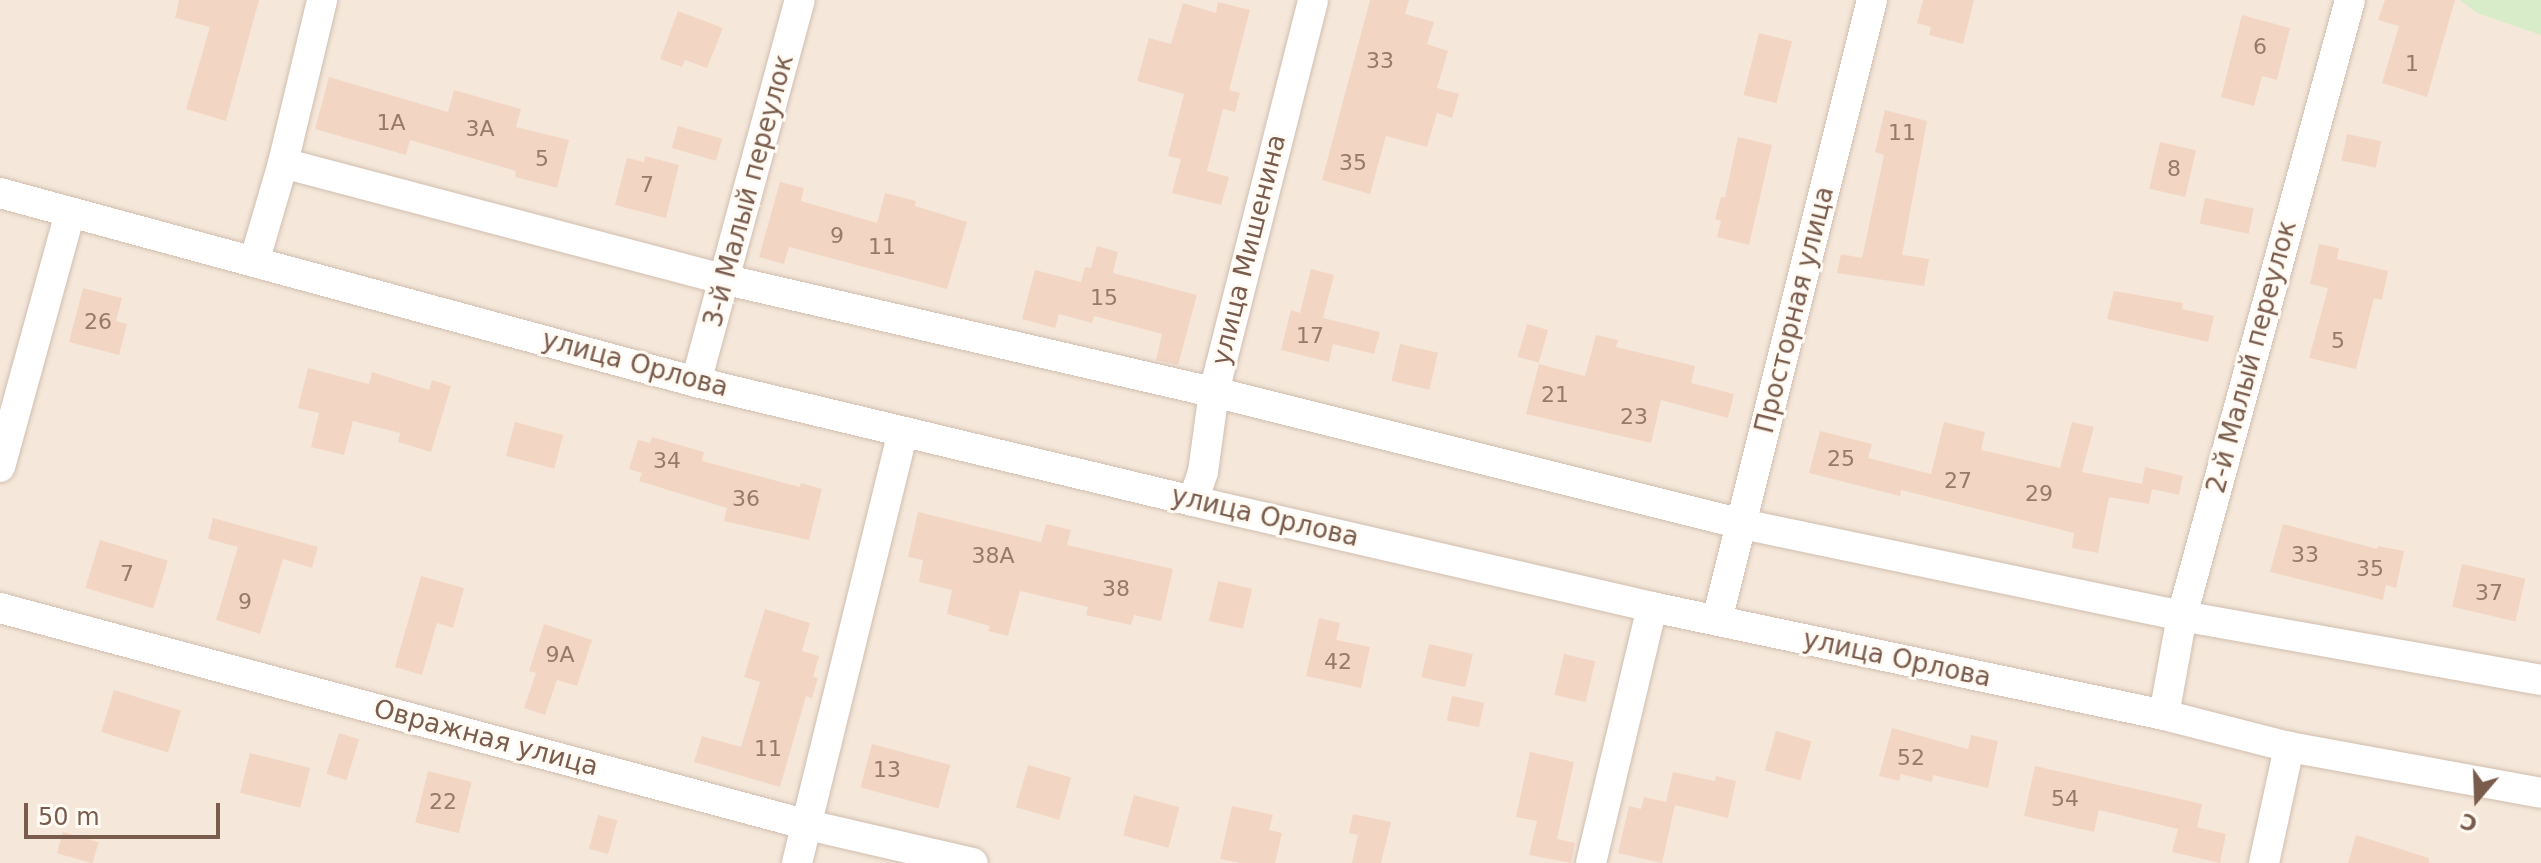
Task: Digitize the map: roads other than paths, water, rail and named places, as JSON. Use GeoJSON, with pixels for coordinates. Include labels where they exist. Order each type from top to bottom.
{"type":"FeatureCollection","features":[{"type":"Feature","properties":{"kind":"street"},"geometry":{"type":"LineString","coordinates":[[255,259],[283,163],[322,0]]}},
{"type":"Feature","properties":{"kind":"street","name":"3-й Малый переулок"},"geometry":{"type":"LineString","coordinates":[[696,382],[727,280],[800,0]]}},
{"type":"Feature","properties":{"kind":"street","name":"улица Мишенина"},"geometry":{"type":"LineString","coordinates":[[1193,501],[1203,472],[1214,392],[1313,0]]}},
{"type":"Feature","properties":{"kind":"street","name":"Просторная улица"},"geometry":{"type":"LineString","coordinates":[[1717,620],[1872,0]]}},
{"type":"Feature","properties":{"kind":"street","name":"2-й Малый переулок"},"geometry":{"type":"LineString","coordinates":[[2164,715],[2182,616],[2350,0]]}},
{"type":"Feature","properties":{"kind":"street"},"geometry":{"type":"LineString","coordinates":[[283,163],[727,280],[1214,392],[1742,524],[2182,616],[2541,680]]}},
{"type":"Feature","properties":{"kind":"street","name":"улица Орлова"},"geometry":{"type":"LineString","coordinates":[[0,193],[255,259],[696,382],[1193,501],[1652,607],[2164,715],[2289,747],[2541,793]]}},
{"type":"Feature","properties":{"kind":"street"},"geometry":{"type":"LineString","coordinates":[[0,467],[70,212]]}},
{"type":"Feature","properties":{"kind":"street"},"geometry":{"type":"LineString","coordinates":[[797,863],[903,432]]}},
{"type":"Feature","properties":{"kind":"street"},"geometry":{"type":"LineString","coordinates":[[1591,863],[1652,607]]}},
{"type":"Feature","properties":{"kind":"street","name":"Овражная улица"},"geometry":{"type":"LineString","coordinates":[[0,608],[808,825],[973,863]]}},
{"type":"Feature","properties":{"kind":"street"},"geometry":{"type":"LineString","coordinates":[[2264,863],[2289,747]]}}]}
